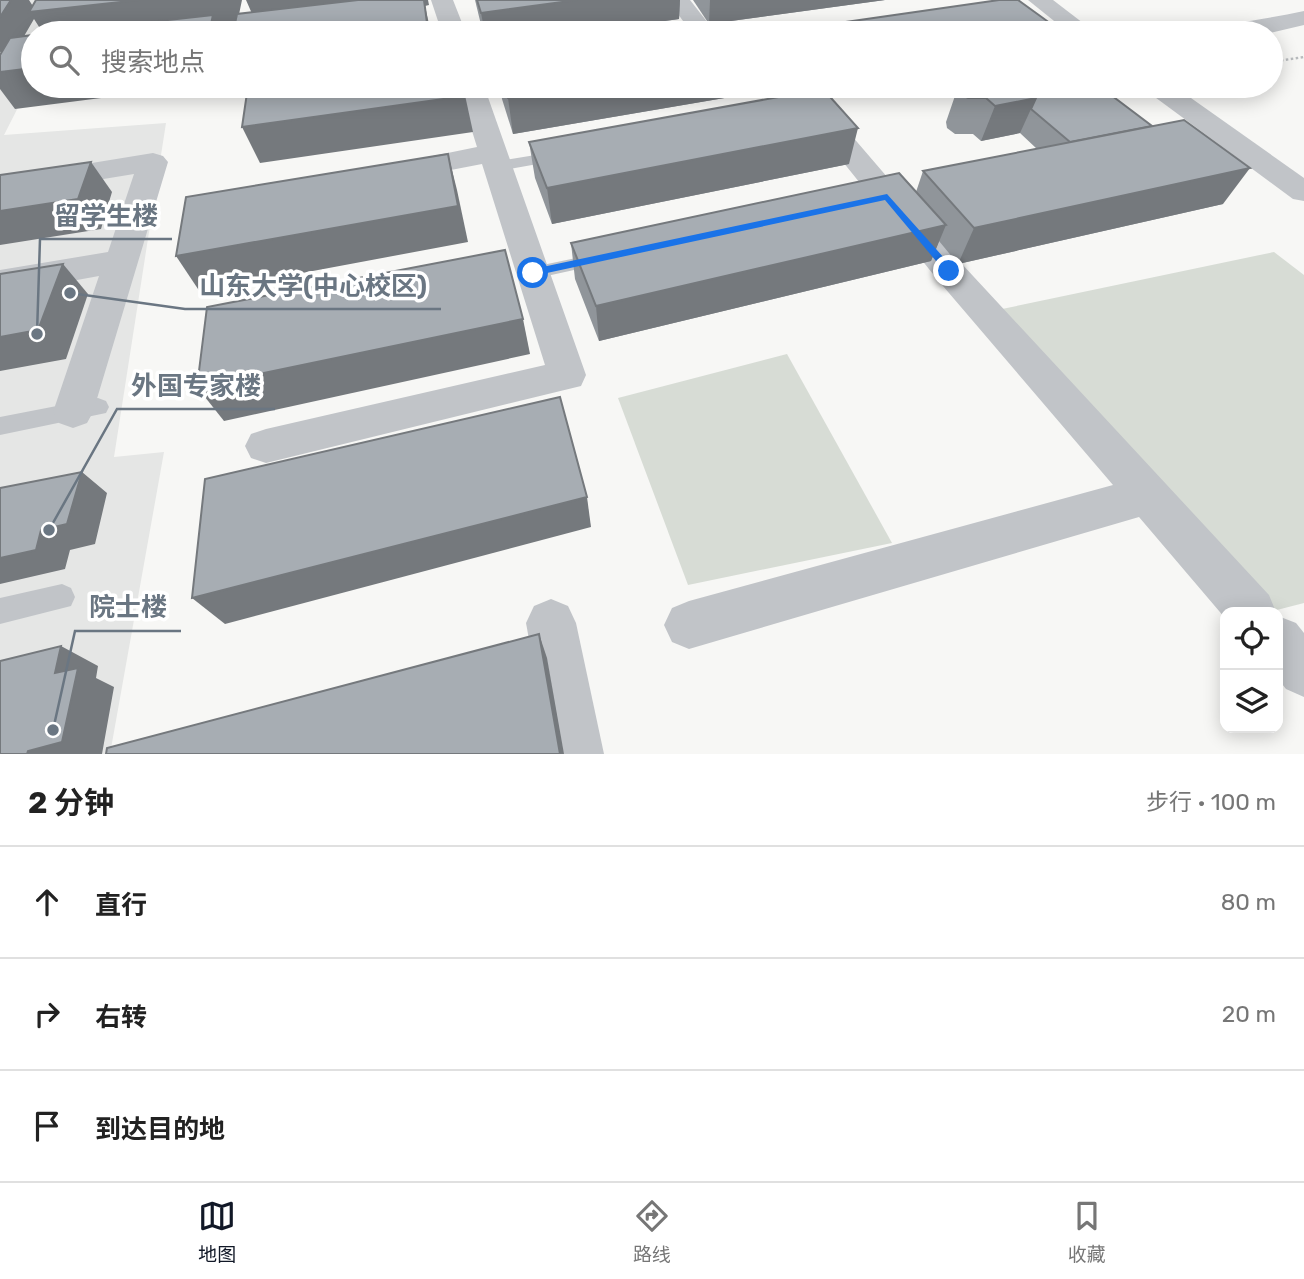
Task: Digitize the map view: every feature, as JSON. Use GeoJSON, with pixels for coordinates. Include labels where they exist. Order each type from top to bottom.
{"type":"FeatureCollection","features":[{"type":"Feature","properties":{"kind":"street"},"geometry":{"type":"LineString","coordinates":[[442,0],[450,21]]}},
{"type":"Feature","properties":{"kind":"street"},"geometry":{"type":"LineString","coordinates":[[679,0],[695,21]]}},
{"type":"Feature","properties":{"kind":"street"},"geometry":{"type":"LineString","coordinates":[[1296,0],[1304,7]]}},
{"type":"Feature","properties":{"kind":"street"},"geometry":{"type":"LineString","coordinates":[[1040,11],[1060,21]]}},
{"type":"Feature","properties":{"kind":"street"},"geometry":{"type":"LineString","coordinates":[[1283,23],[1304,18]]}},
{"type":"Feature","properties":{"kind":"street"},"geometry":{"type":"LineString","coordinates":[[266,446],[567,375],[519,258],[495,160],[475,98]]}},
{"type":"Feature","properties":{"kind":"street"},"geometry":{"type":"LineString","coordinates":[[802,98],[810,113],[887,197],[949,271],[1148,495],[1284,641]]}},
{"type":"Feature","properties":{"kind":"street"},"geometry":{"type":"LineString","coordinates":[[1174,98],[1304,192]]}},
{"type":"Feature","properties":{"kind":"street"},"geometry":{"type":"LineString","coordinates":[[374,175],[495,160]]}},
{"type":"Feature","properties":{"kind":"street"},"geometry":{"type":"LineString","coordinates":[[0,187],[153,162],[121,261],[86,410]]}},
{"type":"Feature","properties":{"kind":"street"},"geometry":{"type":"LineString","coordinates":[[0,282],[121,261]]}},
{"type":"Feature","properties":{"kind":"street"},"geometry":{"type":"LineString","coordinates":[[689,625],[1148,495]]}},
{"type":"Feature","properties":{"kind":"street"},"geometry":{"type":"LineString","coordinates":[[551,623],[578,754]]}},
{"type":"Feature","properties":{"kind":"lane"},"geometry":{"type":"LineString","coordinates":[[495,160],[578,153]]}},
{"type":"Feature","properties":{"kind":"lane"},"geometry":{"type":"LineString","coordinates":[[519,258],[615,255]]}},
{"type":"Feature","properties":{"kind":"lane"},"geometry":{"type":"LineString","coordinates":[[0,426],[86,410]]}},
{"type":"Feature","properties":{"kind":"lane"},"geometry":{"type":"LineString","coordinates":[[0,611],[61,597]]}},
{"type":"Feature","properties":{"kind":"path"},"geometry":{"type":"LineString","coordinates":[[1283,60],[1304,57]]}},
{"type":"Feature","properties":{"kind":"shaded area"},"geometry":{"type":"Polygon","coordinates":[[[0,0],[74,0],[63,21],[21,21],[23,98],[4,135],[166,123],[114,457],[164,452],[110,754],[0,754],[0,0]]]}},
{"type":"Feature","properties":{"kind":"shaded area"},"geometry":{"type":"Polygon","coordinates":[[[1274,252],[1304,275],[1304,603],[1283,608],[1265,607],[1002,309],[1274,252]]]}},
{"type":"Feature","properties":{"kind":"shaded area"},"geometry":{"type":"Polygon","coordinates":[[[787,354],[892,543],[688,585],[618,398],[787,354]]]}},
{"type":"Feature","properties":{"kind":"building"},"geometry":{"type":"Polygon","coordinates":[[[0,0],[11,0],[0,17],[0,0]]]}},
{"type":"Feature","properties":{"kind":"building"},"geometry":{"type":"Polygon","coordinates":[[[36,0],[139,0],[29,12],[36,0]]]}},
{"type":"Feature","properties":{"kind":"building"},"geometry":{"type":"Polygon","coordinates":[[[358,0],[424,0],[427,21],[236,21],[237,14],[358,0]]]}},
{"type":"Feature","properties":{"kind":"building"},"geometry":{"type":"Polygon","coordinates":[[[477,0],[577,0],[481,13],[477,0]]]}},
{"type":"Feature","properties":{"kind":"building"},"geometry":{"type":"Polygon","coordinates":[[[999,0],[1018,0],[1047,21],[853,21],[999,0]]]}},
{"type":"Feature","properties":{"kind":"building"},"geometry":{"type":"Polygon","coordinates":[[[213,15],[212,21],[159,21],[213,15]]]}},
{"type":"Feature","properties":{"kind":"building"},"geometry":{"type":"Polygon","coordinates":[[[21,37],[21,69],[0,72],[0,55],[10,38],[21,37]]]}},
{"type":"Feature","properties":{"kind":"building"},"geometry":{"type":"Polygon","coordinates":[[[246,98],[451,98],[242,127],[246,98]]]}},
{"type":"Feature","properties":{"kind":"building"},"geometry":{"type":"Polygon","coordinates":[[[773,98],[831,98],[858,128],[547,188],[529,142],[773,98]]]}},
{"type":"Feature","properties":{"kind":"building"},"geometry":{"type":"Polygon","coordinates":[[[986,98],[1036,98],[995,106],[986,98]]]}},
{"type":"Feature","properties":{"kind":"building"},"geometry":{"type":"Polygon","coordinates":[[[1036,98],[1115,98],[1152,126],[1070,142],[1031,109],[1036,98]]]}},
{"type":"Feature","properties":{"kind":"building"},"geometry":{"type":"Polygon","coordinates":[[[1184,120],[1250,168],[974,228],[923,171],[1184,120]]]}},
{"type":"Feature","properties":{"kind":"building"},"geometry":{"type":"Polygon","coordinates":[[[448,154],[458,206],[176,256],[186,197],[448,154]]]}},
{"type":"Feature","properties":{"kind":"building"},"geometry":{"type":"Polygon","coordinates":[[[91,162],[78,199],[0,211],[0,175],[91,162]]]}},
{"type":"Feature","properties":{"kind":"building"},"geometry":{"type":"Polygon","coordinates":[[[899,173],[946,225],[596,306],[571,243],[899,173]]]}},
{"type":"Feature","properties":{"kind":"building"},"geometry":{"type":"Polygon","coordinates":[[[505,250],[523,319],[197,387],[207,307],[505,250]]]}},
{"type":"Feature","properties":{"kind":"building"},"geometry":{"type":"Polygon","coordinates":[[[63,264],[38,330],[0,337],[0,274],[63,264]]]}},
{"type":"Feature","properties":{"kind":"building"},"geometry":{"type":"Polygon","coordinates":[[[560,397],[587,497],[192,598],[205,479],[560,397]]]}},
{"type":"Feature","properties":{"kind":"building"},"geometry":{"type":"Polygon","coordinates":[[[82,472],[67,524],[41,530],[36,550],[0,558],[0,488],[82,472]]]}},
{"type":"Feature","properties":{"kind":"building"},"geometry":{"type":"Polygon","coordinates":[[[539,634],[560,754],[106,754],[107,748],[539,634]]]}},
{"type":"Feature","properties":{"kind":"building"},"geometry":{"type":"Polygon","coordinates":[[[61,646],[55,673],[78,668],[62,742],[28,751],[27,754],[0,754],[0,661],[61,646]]]}},
{"type":"Feature","properties":{"kind":"place","name":"山东大学(中心校区)"},"geometry":{"type":"Point","coordinates":[70,293]}},
{"type":"Feature","properties":{"kind":"place","name":"留学生楼"},"geometry":{"type":"Point","coordinates":[37,334]}},
{"type":"Feature","properties":{"kind":"place","name":"外国专家楼"},"geometry":{"type":"Point","coordinates":[49,530]}},
{"type":"Feature","properties":{"kind":"place","name":"院士楼"},"geometry":{"type":"Point","coordinates":[53,730]}},
{"type":"Feature","properties":{"kind":"route"},"geometry":{"type":"LineString","coordinates":[[533,273],[887,197],[949,271]]}}]}
